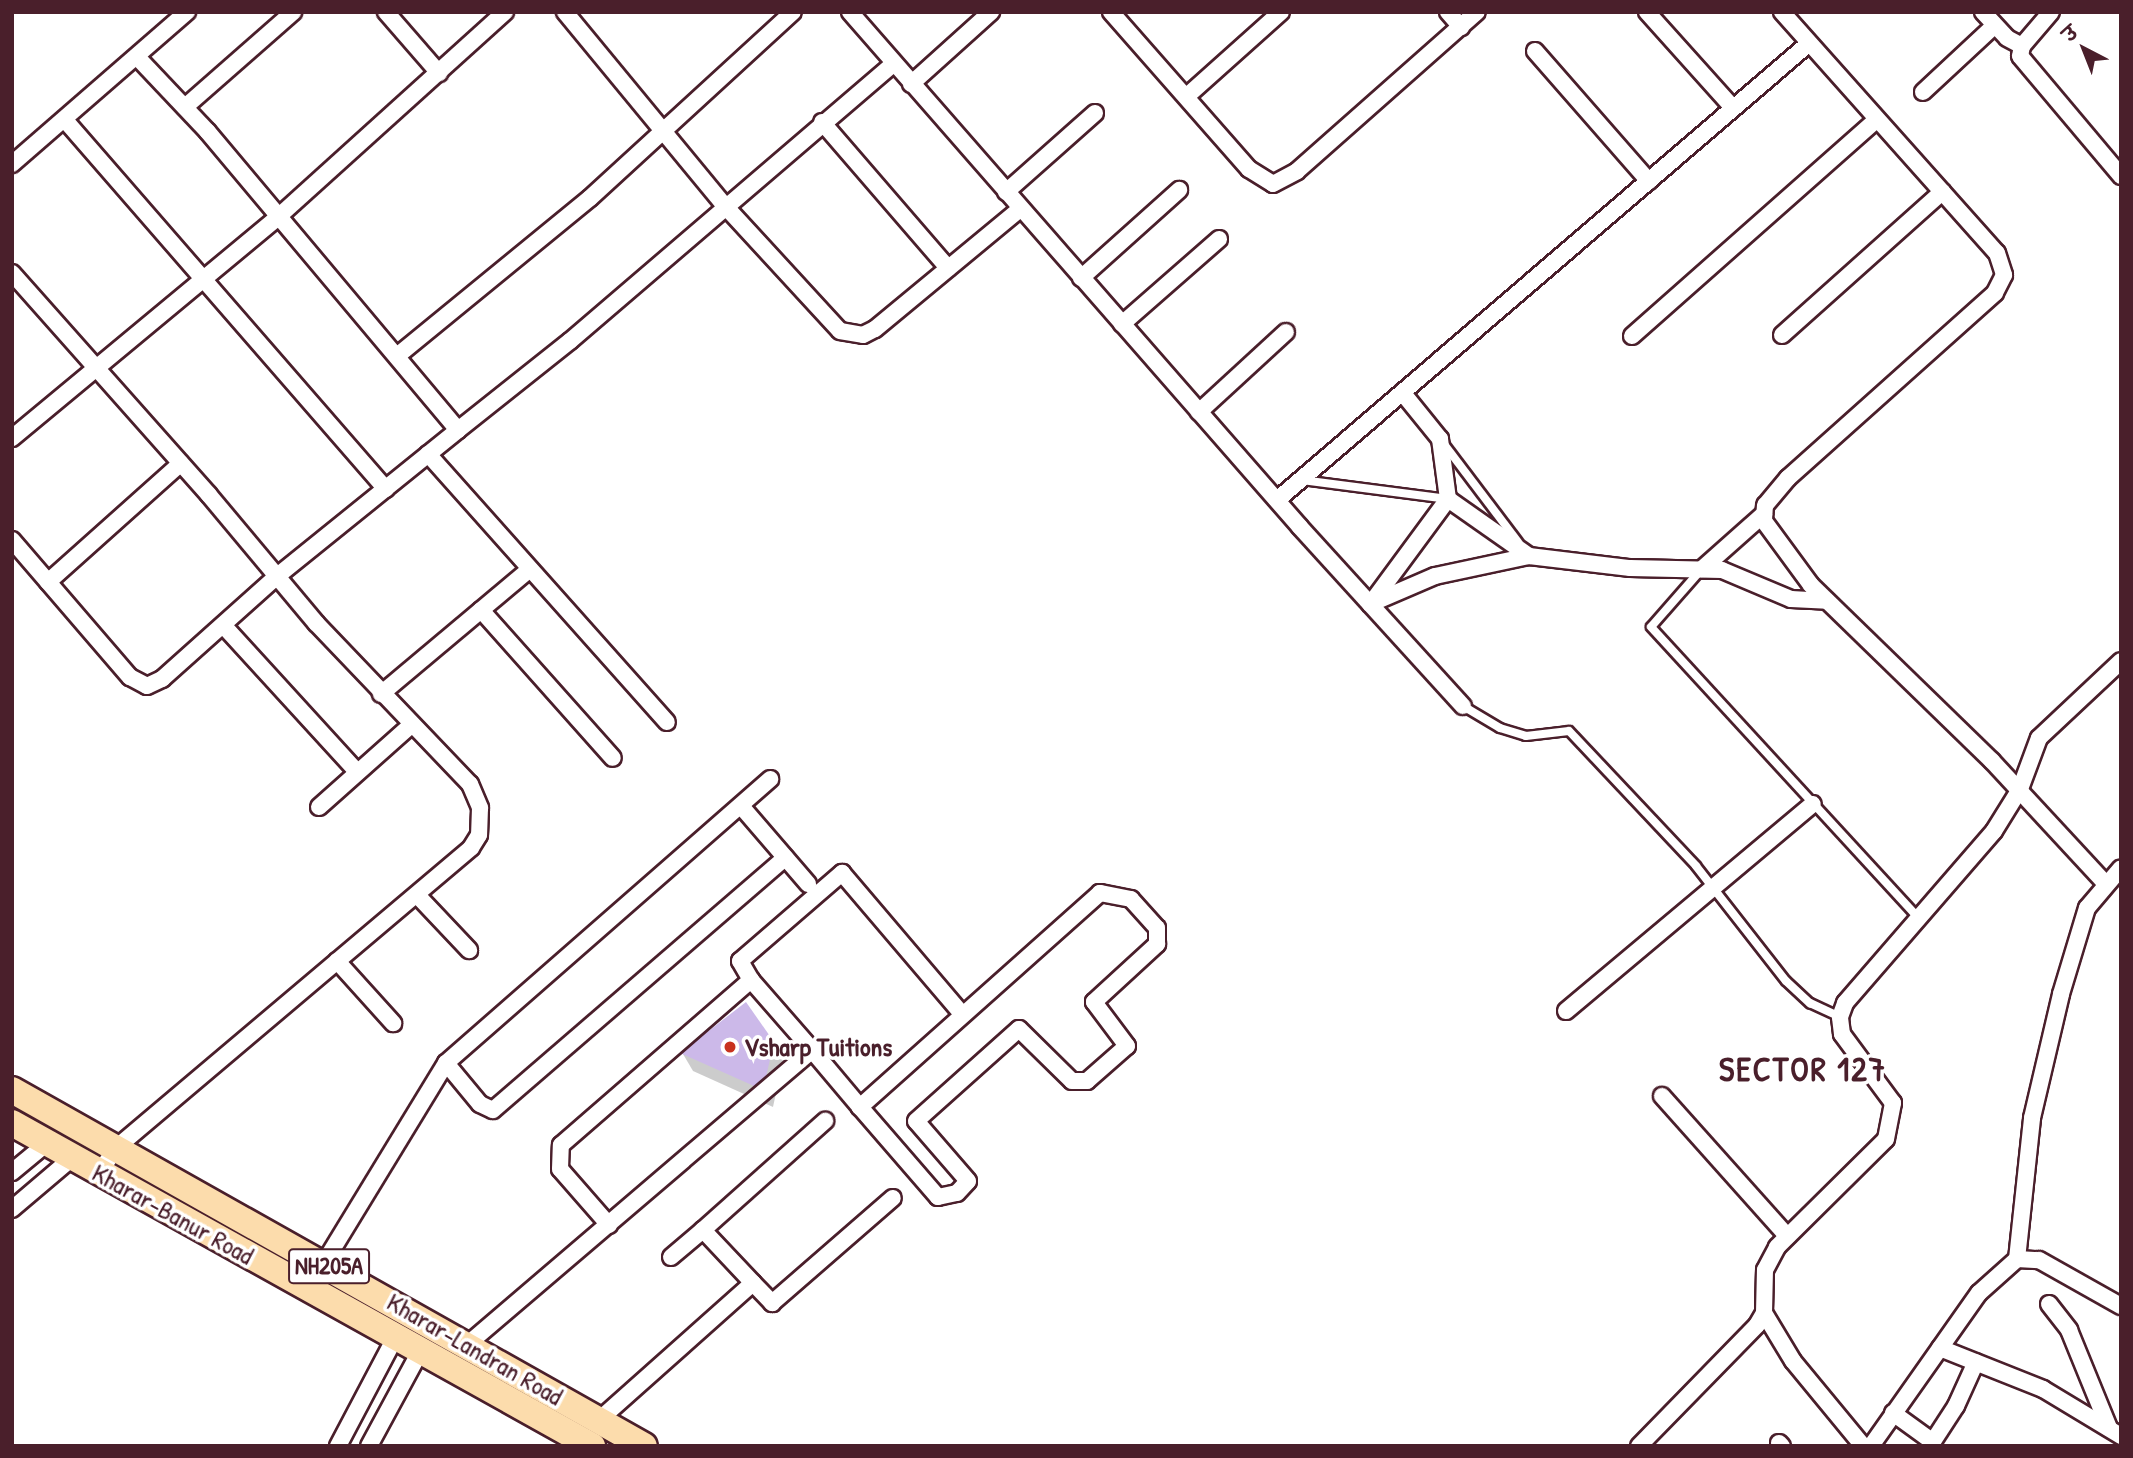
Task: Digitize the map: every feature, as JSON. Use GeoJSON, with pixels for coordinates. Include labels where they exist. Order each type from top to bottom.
{"type":"FeatureCollection","features":[{"type":"Feature","properties":{"kind":"highway","name":"Kharar-Landran Road"},"geometry":{"type":"LineString","coordinates":[[12,1090],[644,1446]]}},
{"type":"Feature","properties":{"kind":"highway","name":"Kharar-Banur Road"},"geometry":{"type":"LineString","coordinates":[[12,1123],[98,1174],[592,1446]]}},
{"type":"Feature","properties":{"kind":"street"},"geometry":{"type":"LineString","coordinates":[[12,164],[187,12]]}},
{"type":"Feature","properties":{"kind":"street"},"geometry":{"type":"LineString","coordinates":[[186,107],[293,12]]}},
{"type":"Feature","properties":{"kind":"street"},"geometry":{"type":"LineString","coordinates":[[386,12],[439,73]]}},
{"type":"Feature","properties":{"kind":"street"},"geometry":{"type":"LineString","coordinates":[[12,438],[278,217],[505,12]]}},
{"type":"Feature","properties":{"kind":"street"},"geometry":{"type":"LineString","coordinates":[[565,12],[726,207],[829,321],[852,335],[875,329],[1020,209]]}},
{"type":"Feature","properties":{"kind":"street"},"geometry":{"type":"LineString","coordinates":[[397,356],[512,264],[665,131],[793,12]]}},
{"type":"Feature","properties":{"kind":"street"},"geometry":{"type":"LineString","coordinates":[[850,12],[1199,412],[1463,706]]}},
{"type":"Feature","properties":{"kind":"street"},"geometry":{"type":"LineString","coordinates":[[911,84],[991,12]]}},
{"type":"Feature","properties":{"kind":"street"},"geometry":{"type":"LineString","coordinates":[[1111,12],[1249,169],[1273,184],[1297,171],[1477,12]]}},
{"type":"Feature","properties":{"kind":"street"},"geometry":{"type":"LineString","coordinates":[[1187,96],[1281,12]]}},
{"type":"Feature","properties":{"kind":"street"},"geometry":{"type":"LineString","coordinates":[[1448,12],[1461,27]]}},
{"type":"Feature","properties":{"kind":"street"},"geometry":{"type":"LineString","coordinates":[[1647,12],[1733,108]]}},
{"type":"Feature","properties":{"kind":"street"},"geometry":{"type":"LineString","coordinates":[[1702,569],[1764,514],[1772,495],[1788,478],[2001,283],[2004,275],[1997,253],[1782,12]]}},
{"type":"Feature","properties":{"kind":"street"},"geometry":{"type":"LineString","coordinates":[[1983,12],[1994,26],[2022,46],[2026,67],[2121,176]]}},
{"type":"Feature","properties":{"kind":"street"},"geometry":{"type":"LineString","coordinates":[[2022,46],[2051,12]]}},
{"type":"Feature","properties":{"kind":"street"},"geometry":{"type":"LineString","coordinates":[[1923,92],[1994,26]]}},
{"type":"Feature","properties":{"kind":"street"},"geometry":{"type":"LineString","coordinates":[[1277,500],[1808,44]]}},
{"type":"Feature","properties":{"kind":"street"},"geometry":{"type":"LineString","coordinates":[[1535,51],[1649,181]]}},
{"type":"Feature","properties":{"kind":"street"},"geometry":{"type":"LineString","coordinates":[[136,57],[186,107],[458,430]]}},
{"type":"Feature","properties":{"kind":"street"},"geometry":{"type":"LineString","coordinates":[[12,540],[139,684],[162,679],[276,577],[570,341],[822,122],[893,64]]}},
{"type":"Feature","properties":{"kind":"street"},"geometry":{"type":"LineString","coordinates":[[1006,192],[1095,113]]}},
{"type":"Feature","properties":{"kind":"street"},"geometry":{"type":"LineString","coordinates":[[65,120],[386,489]]}},
{"type":"Feature","properties":{"kind":"street"},"geometry":{"type":"LineString","coordinates":[[1632,336],[1876,120]]}},
{"type":"Feature","properties":{"kind":"street"},"geometry":{"type":"LineString","coordinates":[[822,122],[948,268]]}},
{"type":"Feature","properties":{"kind":"street"},"geometry":{"type":"LineString","coordinates":[[1081,278],[1179,190]]}},
{"type":"Feature","properties":{"kind":"street"},"geometry":{"type":"LineString","coordinates":[[1782,335],[1941,192]]}},
{"type":"Feature","properties":{"kind":"street"},"geometry":{"type":"LineString","coordinates":[[1122,324],[1219,239]]}},
{"type":"Feature","properties":{"kind":"street"},"geometry":{"type":"LineString","coordinates":[[12,273],[181,463],[276,577],[381,694],[470,785],[477,797],[481,824],[471,848],[117,1147],[98,1174]]}},
{"type":"Feature","properties":{"kind":"street"},"geometry":{"type":"LineString","coordinates":[[1199,412],[1286,332]]}},
{"type":"Feature","properties":{"kind":"street"},"geometry":{"type":"LineString","coordinates":[[1370,604],[1448,499],[1440,439],[1402,392]]}},
{"type":"Feature","properties":{"kind":"street"},"geometry":{"type":"LineString","coordinates":[[428,454],[667,722]]}},
{"type":"Feature","properties":{"kind":"street"},"geometry":{"type":"LineString","coordinates":[[48,582],[181,463]]}},
{"type":"Feature","properties":{"kind":"street"},"geometry":{"type":"LineString","coordinates":[[1448,499],[1529,556]]}},
{"type":"Feature","properties":{"kind":"street"},"geometry":{"type":"LineString","coordinates":[[1764,514],[1779,545],[1827,601],[2020,789],[2105,883]]}},
{"type":"Feature","properties":{"kind":"street"},"geometry":{"type":"LineString","coordinates":[[1370,604],[1435,576],[1529,556],[1630,568],[1702,569],[1759,582],[1791,599],[1827,601]]}},
{"type":"Feature","properties":{"kind":"street"},"geometry":{"type":"LineString","coordinates":[[381,694],[530,569]]}},
{"type":"Feature","properties":{"kind":"street"},"geometry":{"type":"LineString","coordinates":[[481,610],[613,758]]}},
{"type":"Feature","properties":{"kind":"street"},"geometry":{"type":"LineString","coordinates":[[223,625],[357,772]]}},
{"type":"Feature","properties":{"kind":"street"},"geometry":{"type":"LineString","coordinates":[[1639,1446],[1744,1340],[1764,1312],[1768,1259],[1787,1236],[1886,1139],[1893,1103],[1842,1034],[1840,1017],[1865,977],[1994,831],[2020,789],[2039,738],[2121,661]]}},
{"type":"Feature","properties":{"kind":"street"},"geometry":{"type":"LineString","coordinates":[[319,807],[411,725]]}},
{"type":"Feature","properties":{"kind":"street"},"geometry":{"type":"LineString","coordinates":[[324,1264],[446,1063],[770,779]]}},
{"type":"Feature","properties":{"kind":"street"},"geometry":{"type":"LineString","coordinates":[[1566,1011],[1814,804]]}},
{"type":"Feature","properties":{"kind":"street"},"geometry":{"type":"LineString","coordinates":[[741,806],[808,884]]}},
{"type":"Feature","properties":{"kind":"street"},"geometry":{"type":"LineString","coordinates":[[446,1063],[480,1104],[493,1110],[785,858]]}},
{"type":"Feature","properties":{"kind":"street"},"geometry":{"type":"LineString","coordinates":[[1871,1446],[1979,1293],[2017,1259],[2039,1079],[2080,926],[2105,883],[2121,868]]}},
{"type":"Feature","properties":{"kind":"street"},"geometry":{"type":"LineString","coordinates":[[860,1107],[1100,893],[1131,899],[1157,928],[1157,944],[1094,1002],[1127,1046],[1087,1081],[1072,1081],[1019,1029],[916,1121],[968,1181],[957,1193],[938,1198],[751,980],[740,961],[842,873],[962,1014]]}},
{"type":"Feature","properties":{"kind":"street"},"geometry":{"type":"LineString","coordinates":[[417,895],[468,950]]}},
{"type":"Feature","properties":{"kind":"street"},"geometry":{"type":"LineString","coordinates":[[337,961],[393,1023]]}},
{"type":"Feature","properties":{"kind":"street"},"geometry":{"type":"LineString","coordinates":[[609,1225],[560,1169],[561,1145],[751,980]]}},
{"type":"Feature","properties":{"kind":"street"},"geometry":{"type":"LineString","coordinates":[[468,1345],[812,1050]]}},
{"type":"Feature","properties":{"kind":"street"},"geometry":{"type":"LineString","coordinates":[[1662,1096],[1787,1236]]}},
{"type":"Feature","properties":{"kind":"street"},"geometry":{"type":"LineString","coordinates":[[671,1257],[825,1121]]}},
{"type":"Feature","properties":{"kind":"street"},"geometry":{"type":"LineString","coordinates":[[12,1172],[47,1143]]}},
{"type":"Feature","properties":{"kind":"street"},"geometry":{"type":"LineString","coordinates":[[12,1209],[72,1158]]}},
{"type":"Feature","properties":{"kind":"street"},"geometry":{"type":"LineString","coordinates":[[703,1230],[772,1303],[893,1198]]}},
{"type":"Feature","properties":{"kind":"street"},"geometry":{"type":"LineString","coordinates":[[2017,1259],[2039,1260],[2121,1306]]}},
{"type":"Feature","properties":{"kind":"street"},"geometry":{"type":"LineString","coordinates":[[599,1420],[753,1283]]}},
{"type":"Feature","properties":{"kind":"street"},"geometry":{"type":"LineString","coordinates":[[2049,1304],[2070,1329],[2115,1432]]}},
{"type":"Feature","properties":{"kind":"street"},"geometry":{"type":"LineString","coordinates":[[1764,1312],[1793,1361],[1863,1446]]}},
{"type":"Feature","properties":{"kind":"street"},"geometry":{"type":"LineString","coordinates":[[338,1446],[396,1336]]}},
{"type":"Feature","properties":{"kind":"street"},"geometry":{"type":"LineString","coordinates":[[1940,1348],[2043,1389],[2115,1432]]}},
{"type":"Feature","properties":{"kind":"street"},"geometry":{"type":"LineString","coordinates":[[369,1446],[421,1350]]}},
{"type":"Feature","properties":{"kind":"street"},"geometry":{"type":"LineString","coordinates":[[1893,1413],[1932,1444],[1956,1406],[1976,1362]]}},
{"type":"Feature","properties":{"kind":"lane"},"geometry":{"type":"LineString","coordinates":[[1440,439],[1529,556]]}},
{"type":"Feature","properties":{"kind":"lane"},"geometry":{"type":"LineString","coordinates":[[1301,480],[1448,499]]}},
{"type":"Feature","properties":{"kind":"lane"},"geometry":{"type":"LineString","coordinates":[[1702,569],[1651,627],[1918,917]]}},
{"type":"Feature","properties":{"kind":"lane"},"geometry":{"type":"LineString","coordinates":[[1463,706],[1500,728],[1526,736],[1569,731],[1714,890],[1786,981],[1810,1003],[1840,1017]]}},
{"type":"Feature","properties":{"kind":"building","name":"Vsharp Tuitions"},"geometry":{"type":"Polygon","coordinates":[[[746,1002],[774,1042],[763,1090],[680,1053],[746,1002]]]}},
{"type":"Feature","properties":{"kind":"place","name":"Vsharp Tuitions"},"geometry":{"type":"Point","coordinates":[730,1047]}},
{"type":"Feature","properties":{"kind":"district","name":"SECTOR 127"},"geometry":{"type":"Point","coordinates":[1803,1070]}}]}
